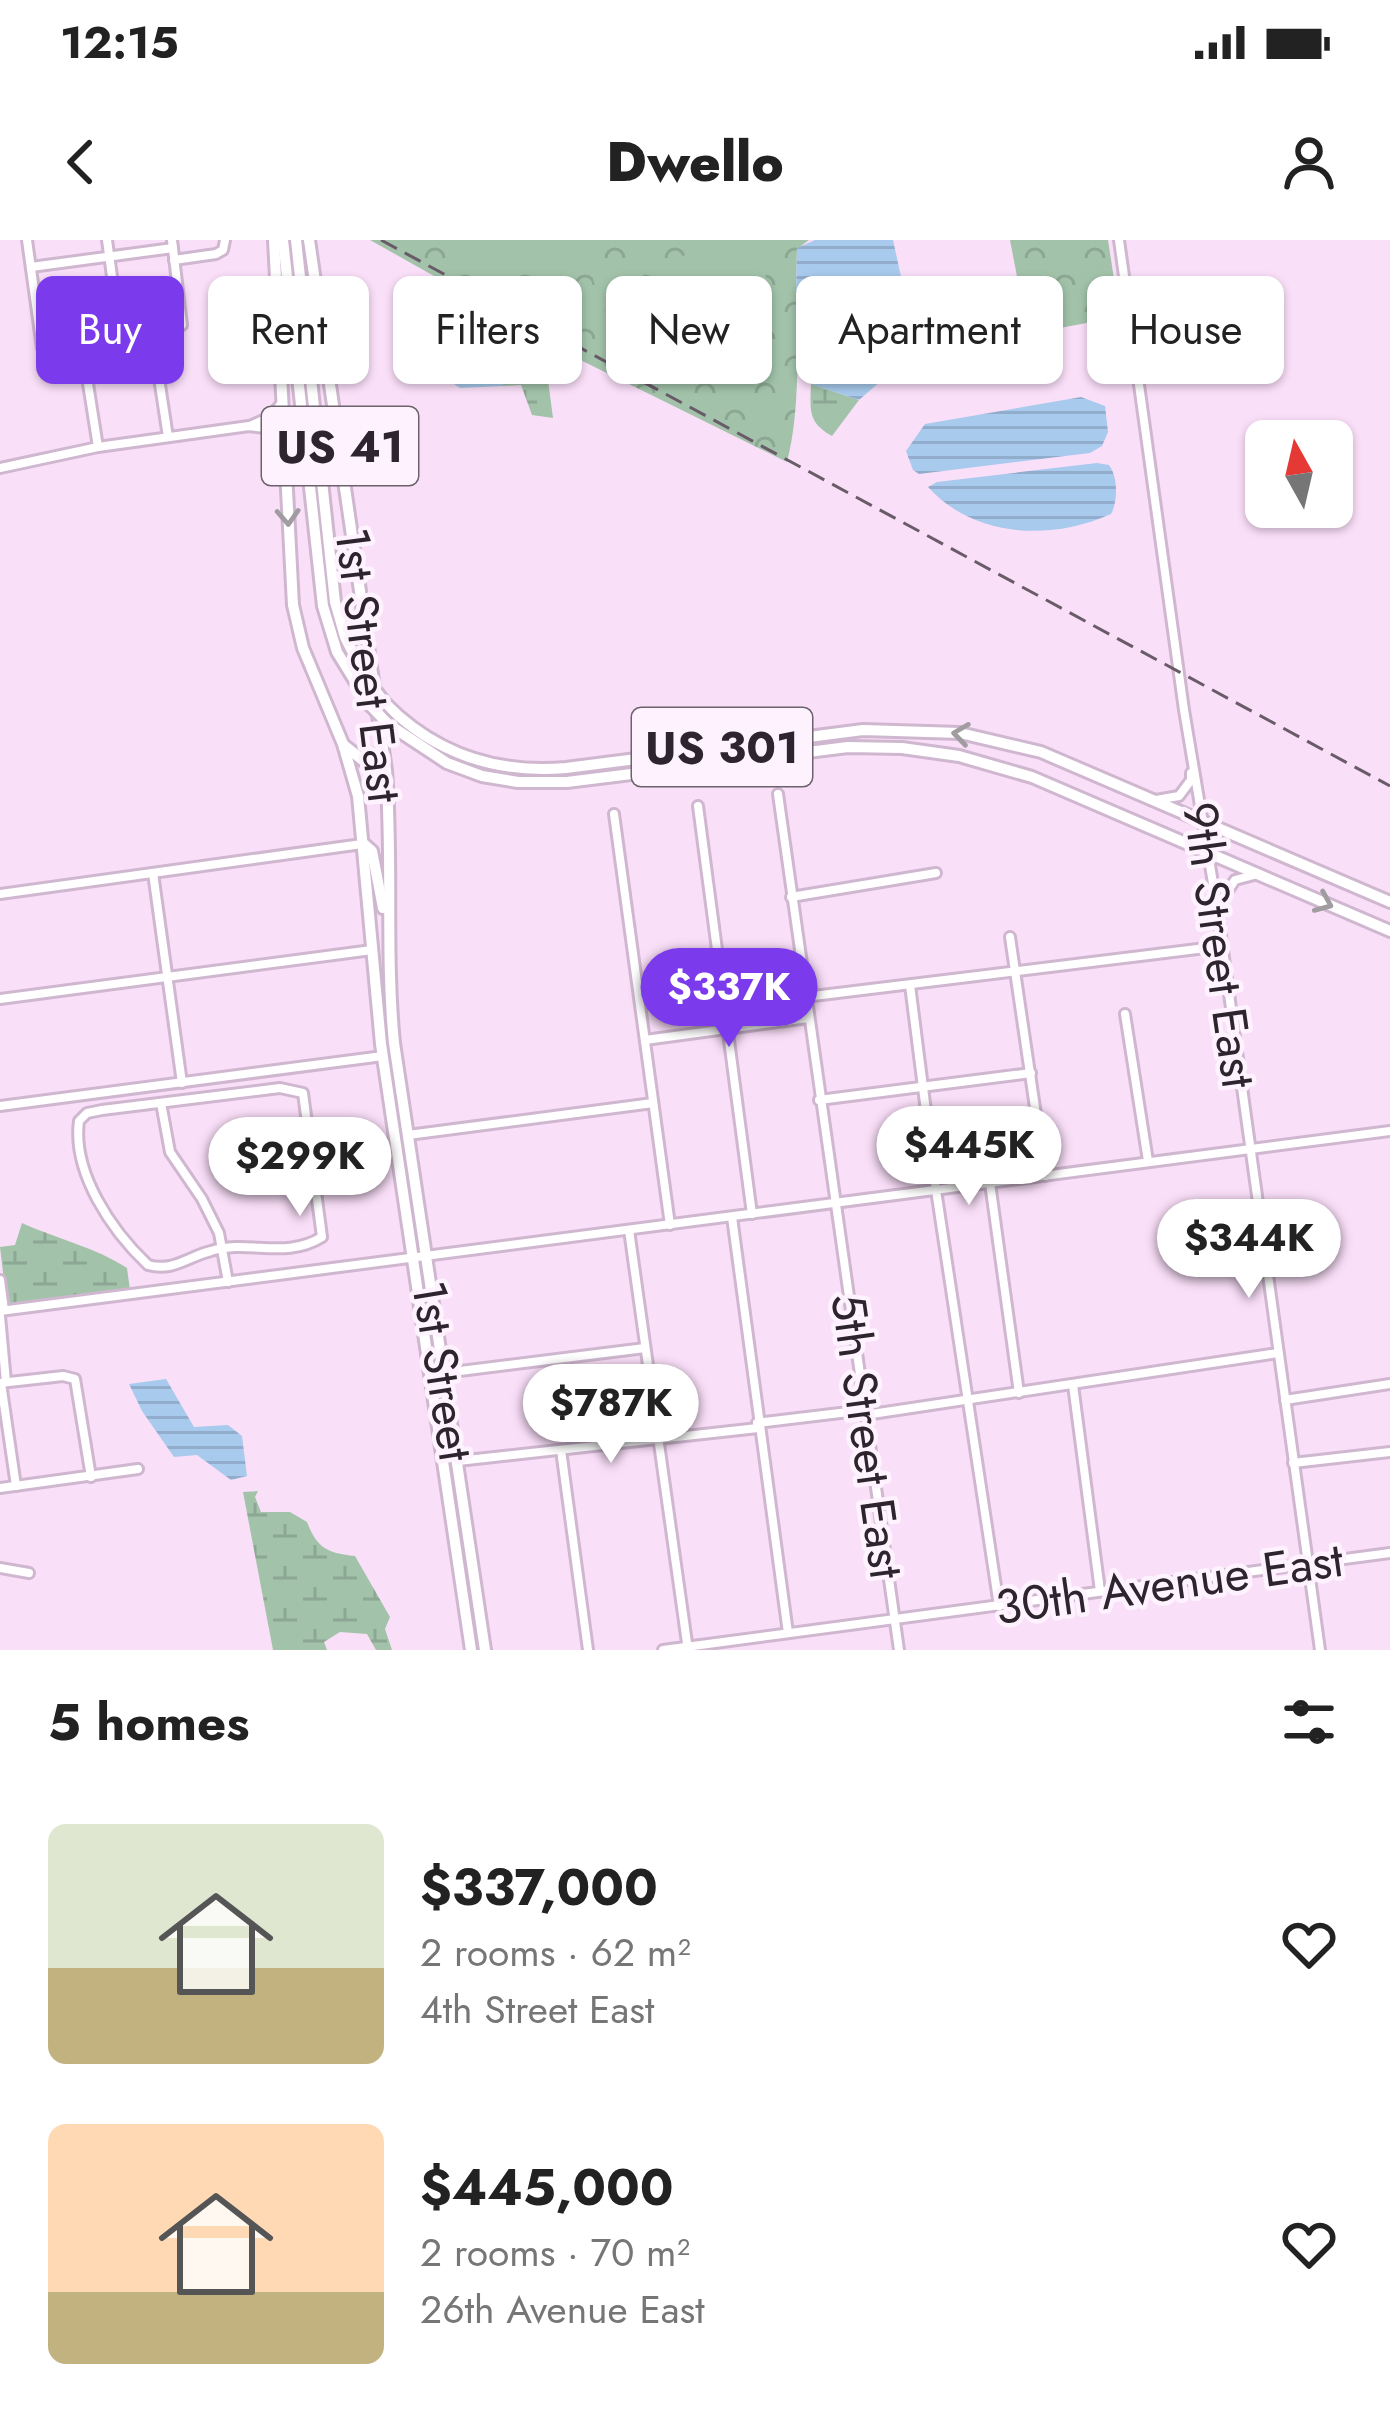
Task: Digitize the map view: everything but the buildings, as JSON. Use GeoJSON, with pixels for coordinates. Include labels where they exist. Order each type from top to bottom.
{"type":"FeatureCollection","features":[{"type":"Feature","properties":{"kind":"main road","name":"US 41"},"geometry":{"type":"LineString","coordinates":[[278,240],[295,618],[356,789],[372,950]]}},
{"type":"Feature","properties":{"kind":"main road","name":"US 301"},"geometry":{"type":"LineString","coordinates":[[278,240],[323,606],[337,652],[369,704],[388,724],[447,764],[518,782],[567,782],[831,748],[942,753],[1032,777],[1390,931]]}},
{"type":"Feature","properties":{"kind":"main road","name":"US 301"},"geometry":{"type":"LineString","coordinates":[[296,240],[335,602],[345,637],[365,676],[385,703],[438,744],[471,759],[506,767],[555,769],[850,731],[915,729],[1011,743],[1390,902]]}},
{"type":"Feature","properties":{"kind":"main road","name":"1st Street East"},"geometry":{"type":"LineString","coordinates":[[309,240],[383,747],[389,832],[388,948]]}},
{"type":"Feature","properties":{"kind":"main road"},"geometry":{"type":"LineString","coordinates":[[343,744],[365,762],[378,756],[383,747]]}},
{"type":"Feature","properties":{"kind":"main road"},"geometry":{"type":"LineString","coordinates":[[364,844],[372,851],[388,926],[384,940],[372,950],[380,961],[391,1059],[400,1085]]}},
{"type":"Feature","properties":{"kind":"main road","name":"1st Street"},"geometry":{"type":"LineString","coordinates":[[388,948],[418,1258]]}},
{"type":"Feature","properties":{"kind":"main road","name":"1st Street"},"geometry":{"type":"LineString","coordinates":[[372,950],[383,1057],[437,1375],[471,1650]]}},
{"type":"Feature","properties":{"kind":"main road","name":"1st Street"},"geometry":{"type":"LineString","coordinates":[[437,1375],[458,1461],[485,1650]]}},
{"type":"Feature","properties":{"kind":"main road"},"geometry":{"type":"LineString","coordinates":[[446,1474],[454,1480],[464,1548],[474,1570]]}},
{"type":"Feature","properties":{"kind":"street"},"geometry":{"type":"LineString","coordinates":[[27,240],[36,304]]}},
{"type":"Feature","properties":{"kind":"street"},"geometry":{"type":"LineString","coordinates":[[107,240],[112,276]]}},
{"type":"Feature","properties":{"kind":"street"},"geometry":{"type":"LineString","coordinates":[[174,260],[216,254],[223,250],[225,240]]}},
{"type":"Feature","properties":{"kind":"street","name":"9th Street East"},"geometry":{"type":"LineString","coordinates":[[1119,240],[1320,1650]]}},
{"type":"Feature","properties":{"kind":"street"},"geometry":{"type":"LineString","coordinates":[[31,267],[173,244],[176,276]]}},
{"type":"Feature","properties":{"kind":"street"},"geometry":{"type":"LineString","coordinates":[[88,384],[98,447]]}},
{"type":"Feature","properties":{"kind":"street"},"geometry":{"type":"LineString","coordinates":[[160,384],[168,437]]}},
{"type":"Feature","properties":{"kind":"street"},"geometry":{"type":"LineString","coordinates":[[248,426],[272,415],[283,400]]}},
{"type":"Feature","properties":{"kind":"street"},"geometry":{"type":"LineString","coordinates":[[0,468],[98,447],[248,426],[273,429],[284,440]]}},
{"type":"Feature","properties":{"kind":"street"},"geometry":{"type":"LineString","coordinates":[[1154,800],[1185,791],[1191,781],[1192,759]]}},
{"type":"Feature","properties":{"kind":"street","name":"5th Street East"},"geometry":{"type":"LineString","coordinates":[[778,794],[898,1650]]}},
{"type":"Feature","properties":{"kind":"street"},"geometry":{"type":"LineString","coordinates":[[698,806],[752,1214]]}},
{"type":"Feature","properties":{"kind":"street"},"geometry":{"type":"LineString","coordinates":[[614,814],[670,1225]]}},
{"type":"Feature","properties":{"kind":"street"},"geometry":{"type":"LineString","coordinates":[[0,894],[364,844]]}},
{"type":"Feature","properties":{"kind":"street"},"geometry":{"type":"LineString","coordinates":[[153,873],[182,1083]]}},
{"type":"Feature","properties":{"kind":"street"},"geometry":{"type":"LineString","coordinates":[[791,897],[936,873]]}},
{"type":"Feature","properties":{"kind":"street"},"geometry":{"type":"LineString","coordinates":[[1217,907],[1235,880],[1258,874]]}},
{"type":"Feature","properties":{"kind":"street"},"geometry":{"type":"LineString","coordinates":[[1010,937],[1045,1176]]}},
{"type":"Feature","properties":{"kind":"street"},"geometry":{"type":"LineString","coordinates":[[805,997],[1222,946]]}},
{"type":"Feature","properties":{"kind":"street"},"geometry":{"type":"LineString","coordinates":[[0,999],[372,950]]}},
{"type":"Feature","properties":{"kind":"street"},"geometry":{"type":"LineString","coordinates":[[910,985],[999,1606]]}},
{"type":"Feature","properties":{"kind":"street"},"geometry":{"type":"LineString","coordinates":[[1125,1014],[1148,1161]]}},
{"type":"Feature","properties":{"kind":"street"},"geometry":{"type":"LineString","coordinates":[[645,1040],[808,1018]]}},
{"type":"Feature","properties":{"kind":"street"},"geometry":{"type":"LineString","coordinates":[[0,1106],[383,1057]]}},
{"type":"Feature","properties":{"kind":"street"},"geometry":{"type":"LineString","coordinates":[[819,1100],[1031,1073]]}},
{"type":"Feature","properties":{"kind":"street"},"geometry":{"type":"LineString","coordinates":[[280,1088],[303,1093],[322,1237],[293,1250],[222,1249],[172,1267],[148,1265],[110,1220],[83,1165],[77,1129],[86,1113],[280,1088]]}},
{"type":"Feature","properties":{"kind":"street"},"geometry":{"type":"LineString","coordinates":[[161,1103],[170,1151],[210,1214],[228,1282]]}},
{"type":"Feature","properties":{"kind":"street"},"geometry":{"type":"LineString","coordinates":[[408,1135],[653,1103]]}},
{"type":"Feature","properties":{"kind":"street"},"geometry":{"type":"LineString","coordinates":[[1,1312],[1390,1130]]}},
{"type":"Feature","properties":{"kind":"street"},"geometry":{"type":"LineString","coordinates":[[990,1184],[1019,1393]]}},
{"type":"Feature","properties":{"kind":"street"},"geometry":{"type":"LineString","coordinates":[[732,1217],[788,1633]]}},
{"type":"Feature","properties":{"kind":"street"},"geometry":{"type":"LineString","coordinates":[[629,1230],[688,1648]]}},
{"type":"Feature","properties":{"kind":"street"},"geometry":{"type":"LineString","coordinates":[[0,1280],[2,1383],[16,1486]]}},
{"type":"Feature","properties":{"kind":"street"},"geometry":{"type":"LineString","coordinates":[[437,1375],[645,1348]]}},
{"type":"Feature","properties":{"kind":"street"},"geometry":{"type":"LineString","coordinates":[[458,1461],[967,1400],[1278,1353]]}},
{"type":"Feature","properties":{"kind":"street"},"geometry":{"type":"LineString","coordinates":[[2,1383],[73,1377],[79,1387],[91,1477]]}},
{"type":"Feature","properties":{"kind":"street"},"geometry":{"type":"LineString","coordinates":[[1285,1400],[1390,1384]]}},
{"type":"Feature","properties":{"kind":"street"},"geometry":{"type":"LineString","coordinates":[[1072,1385],[1100,1592]]}},
{"type":"Feature","properties":{"kind":"street"},"geometry":{"type":"LineString","coordinates":[[561,1450],[588,1650]]}},
{"type":"Feature","properties":{"kind":"street"},"geometry":{"type":"LineString","coordinates":[[1293,1463],[1390,1452]]}},
{"type":"Feature","properties":{"kind":"street"},"geometry":{"type":"LineString","coordinates":[[0,1488],[138,1469]]}},
{"type":"Feature","properties":{"kind":"street","name":"30th Avenue East"},"geometry":{"type":"LineString","coordinates":[[663,1650],[1390,1553]]}},
{"type":"Feature","properties":{"kind":"street"},"geometry":{"type":"LineString","coordinates":[[0,1568],[29,1573]]}},
{"type":"Feature","properties":{"kind":"green space"},"geometry":{"type":"Polygon","coordinates":[[[370,240],[809,240],[797,249],[796,384],[787,462],[629,384],[772,384],[772,276],[606,276],[606,373],[582,361],[582,276],[434,276],[370,240]]]}},
{"type":"Feature","properties":{"kind":"green space"},"geometry":{"type":"Polygon","coordinates":[[[470,240],[591,240],[593,260],[473,272],[470,240]]]}},
{"type":"Feature","properties":{"kind":"green space"},"geometry":{"type":"Polygon","coordinates":[[[1010,240],[1108,240],[1114,276],[1087,276],[1087,323],[1063,327],[1063,276],[1017,276],[1010,240]]]}},
{"type":"Feature","properties":{"kind":"green space"},"geometry":{"type":"Polygon","coordinates":[[[762,242],[766,276],[700,276],[696,254],[762,242]]]}},
{"type":"Feature","properties":{"kind":"green space"},"geometry":{"type":"Polygon","coordinates":[[[688,255],[692,276],[687,276],[685,263],[680,261],[643,270],[643,276],[606,276],[606,312],[591,270],[688,255]]]}},
{"type":"Feature","properties":{"kind":"green space"},"geometry":{"type":"Polygon","coordinates":[[[503,384],[549,384],[553,418],[532,415],[521,385],[503,384]]]}},
{"type":"Feature","properties":{"kind":"green space"},"geometry":{"type":"Polygon","coordinates":[[[811,384],[859,400],[832,436],[818,426],[810,401],[811,384]]]}},
{"type":"Feature","properties":{"kind":"green space"},"geometry":{"type":"Polygon","coordinates":[[[22,1223],[127,1268],[130,1290],[7,1306],[0,1247],[15,1245],[22,1223]]]}},
{"type":"Feature","properties":{"kind":"green space"},"geometry":{"type":"Polygon","coordinates":[[[258,1491],[255,1497],[261,1512],[290,1512],[307,1522],[324,1548],[355,1556],[390,1617],[385,1629],[392,1650],[376,1650],[367,1634],[340,1632],[324,1642],[327,1650],[273,1650],[243,1492],[258,1491]]]}},
{"type":"Feature","properties":{"kind":"water"},"geometry":{"type":"Polygon","coordinates":[[[815,240],[893,240],[901,276],[796,276],[797,248],[815,240]]]}},
{"type":"Feature","properties":{"kind":"water"},"geometry":{"type":"Polygon","coordinates":[[[454,384],[503,384],[502,386],[460,388],[454,384]]]}},
{"type":"Feature","properties":{"kind":"water"},"geometry":{"type":"Polygon","coordinates":[[[811,384],[877,384],[859,400],[811,384]]]}},
{"type":"Feature","properties":{"kind":"water"},"geometry":{"type":"Polygon","coordinates":[[[1081,397],[1105,406],[1108,432],[1102,446],[1090,453],[919,474],[913,470],[906,451],[925,424],[1081,397]]]}},
{"type":"Feature","properties":{"kind":"water"},"geometry":{"type":"Polygon","coordinates":[[[1109,465],[1114,476],[1111,514],[1064,528],[1014,530],[990,525],[968,517],[928,487],[937,482],[1109,465]]]}},
{"type":"Feature","properties":{"kind":"water"},"geometry":{"type":"Polygon","coordinates":[[[166,1379],[194,1427],[228,1425],[242,1436],[247,1476],[231,1480],[197,1455],[174,1457],[129,1384],[166,1379]]]}},
{"type":"Feature","properties":{"kind":"railway"},"geometry":{"type":"LineString","coordinates":[[381,240],[1390,786]]}}]}
